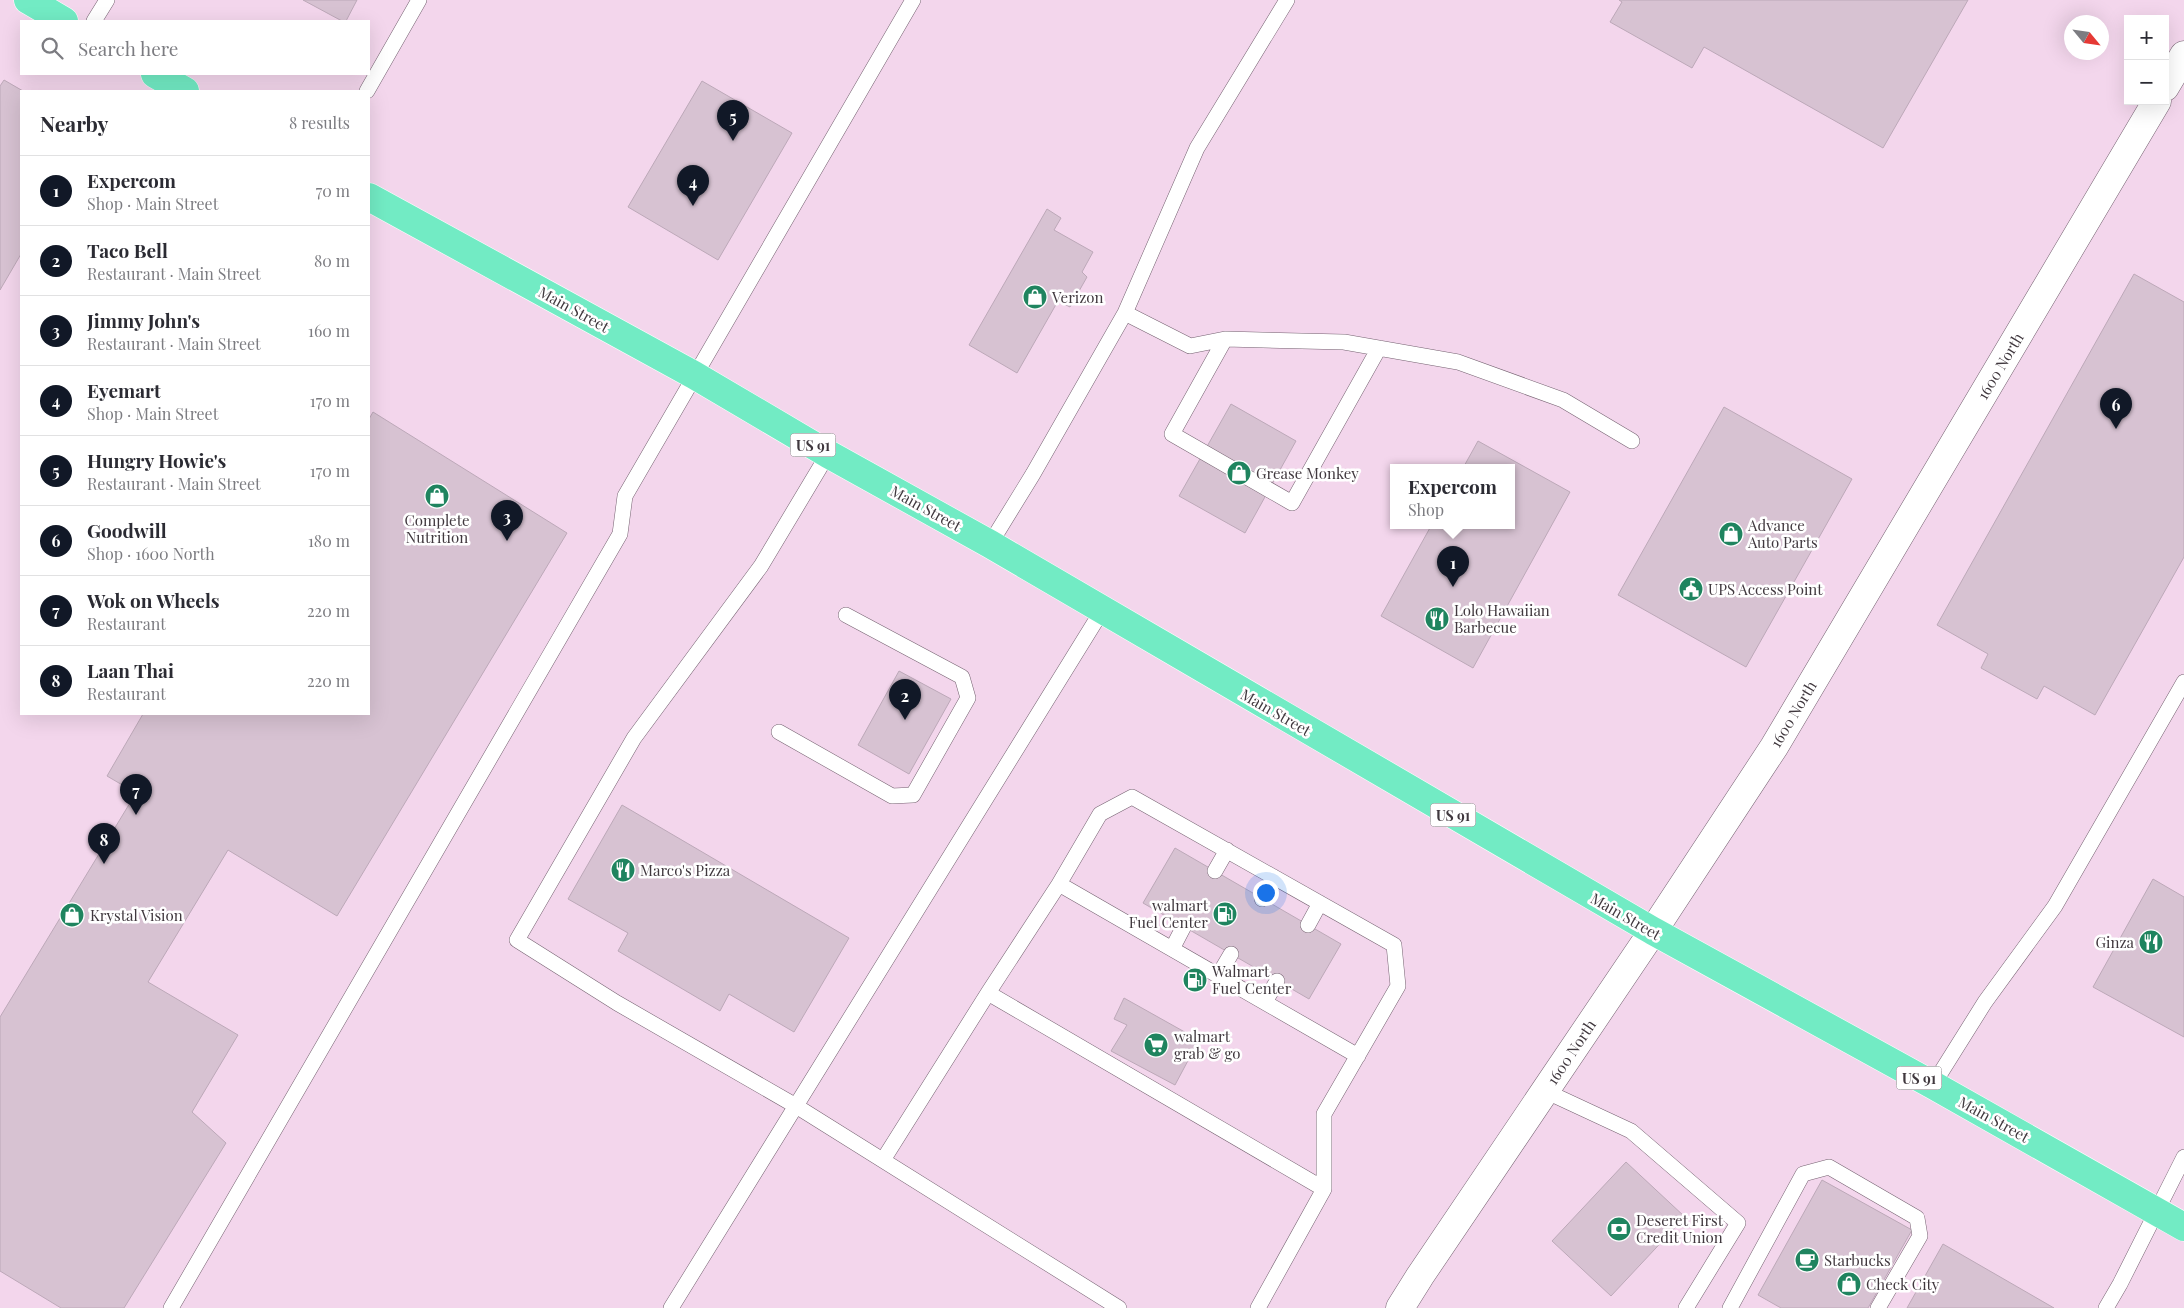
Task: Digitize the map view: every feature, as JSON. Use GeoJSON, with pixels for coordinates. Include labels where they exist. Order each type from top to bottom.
{"type":"FeatureCollection","features":[{"type":"Feature","properties":{"kind":"main road"},"geometry":{"type":"LineString","coordinates":[[28,0],[62,20]]}},
{"type":"Feature","properties":{"kind":"main road"},"geometry":{"type":"LineString","coordinates":[[157,75],[183,90]]}},
{"type":"Feature","properties":{"kind":"main road","name":"Main Street"},"geometry":{"type":"LineString","coordinates":[[370,198],[694,375],[828,454],[1103,609],[1653,931],[1933,1085],[2184,1227]]}},
{"type":"Feature","properties":{"kind":"street"},"geometry":{"type":"LineString","coordinates":[[2169,80],[2184,55]]}},
{"type":"Feature","properties":{"kind":"street","name":"1600 North"},"geometry":{"type":"LineString","coordinates":[[1400,1308],[1774,747],[2155,105]]}},
{"type":"Feature","properties":{"kind":"lane"},"geometry":{"type":"LineString","coordinates":[[95,20],[107,0]]}},
{"type":"Feature","properties":{"kind":"lane"},"geometry":{"type":"LineString","coordinates":[[367,90],[419,0]]}},
{"type":"Feature","properties":{"kind":"lane"},"geometry":{"type":"LineString","coordinates":[[171,1308],[620,534],[625,496],[913,0]]}},
{"type":"Feature","properties":{"kind":"lane"},"geometry":{"type":"LineString","coordinates":[[990,544],[1033,474],[1125,314],[1197,148],[1287,0]]}},
{"type":"Feature","properties":{"kind":"lane"},"geometry":{"type":"LineString","coordinates":[[1125,314],[1190,346],[1224,339],[1344,342],[1458,362],[1563,400],[1632,441]]}},
{"type":"Feature","properties":{"kind":"lane"},"geometry":{"type":"LineString","coordinates":[[1224,339],[1172,434],[1292,503],[1380,348]]}},
{"type":"Feature","properties":{"kind":"lane"},"geometry":{"type":"LineString","coordinates":[[828,454],[761,566],[634,738],[517,940],[617,1003],[796,1106],[1119,1308]]}},
{"type":"Feature","properties":{"kind":"lane"},"geometry":{"type":"LineString","coordinates":[[671,1308],[1103,609]]}},
{"type":"Feature","properties":{"kind":"lane"},"geometry":{"type":"LineString","coordinates":[[779,732],[892,796],[913,795],[968,698],[962,677],[846,615]]}},
{"type":"Feature","properties":{"kind":"lane"},"geometry":{"type":"LineString","coordinates":[[1933,1085],[1985,1002],[2055,906],[2184,682]]}},
{"type":"Feature","properties":{"kind":"lane"},"geometry":{"type":"LineString","coordinates":[[883,1160],[1059,884],[1100,814],[1132,797],[1394,945],[1398,986],[1324,1114],[1324,1188],[1258,1308]]}},
{"type":"Feature","properties":{"kind":"lane"},"geometry":{"type":"LineString","coordinates":[[1215,871],[1227,850]]}},
{"type":"Feature","properties":{"kind":"lane"},"geometry":{"type":"LineString","coordinates":[[1262,899],[1274,877]]}},
{"type":"Feature","properties":{"kind":"lane"},"geometry":{"type":"LineString","coordinates":[[1059,884],[1358,1056]]}},
{"type":"Feature","properties":{"kind":"lane"},"geometry":{"type":"LineString","coordinates":[[1308,925],[1320,903]]}},
{"type":"Feature","properties":{"kind":"lane"},"geometry":{"type":"LineString","coordinates":[[1172,949],[1184,926]]}},
{"type":"Feature","properties":{"kind":"lane"},"geometry":{"type":"LineString","coordinates":[[1218,976],[1231,954]]}},
{"type":"Feature","properties":{"kind":"lane"},"geometry":{"type":"LineString","coordinates":[[1265,1002],[1277,981]]}},
{"type":"Feature","properties":{"kind":"lane"},"geometry":{"type":"LineString","coordinates":[[988,993],[1324,1188]]}},
{"type":"Feature","properties":{"kind":"lane"},"geometry":{"type":"LineString","coordinates":[[1545,1091],[1631,1131],[1738,1223],[1686,1308]]}},
{"type":"Feature","properties":{"kind":"lane"},"geometry":{"type":"LineString","coordinates":[[2106,1308],[2184,1157]]}},
{"type":"Feature","properties":{"kind":"lane"},"geometry":{"type":"LineString","coordinates":[[1730,1308],[1804,1174],[1829,1167],[1917,1218],[1920,1236],[1878,1308]]}},
{"type":"Feature","properties":{"kind":"shaded area"},"geometry":{"type":"Polygon","coordinates":[[[0,0],[2184,0],[2184,1308],[0,1308],[0,0]]]}},
{"type":"Feature","properties":{"kind":"building"},"geometry":{"type":"Polygon","coordinates":[[[303,0],[357,0],[347,20],[340,20],[303,0]]]}},
{"type":"Feature","properties":{"kind":"building"},"geometry":{"type":"Polygon","coordinates":[[[1619,0],[1968,0],[1883,148],[1704,47],[1692,68],[1610,22],[1622,2],[1619,0]]]}},
{"type":"Feature","properties":{"kind":"building"},"geometry":{"type":"Polygon","coordinates":[[[4,80],[21,90],[20,256],[0,290],[0,86],[4,80]]]}},
{"type":"Feature","properties":{"kind":"building"},"geometry":{"type":"Polygon","coordinates":[[[702,81],[792,133],[718,260],[628,207],[702,81]]]}},
{"type":"Feature","properties":{"kind":"building"},"geometry":{"type":"Polygon","coordinates":[[[1047,209],[1061,218],[1054,230],[1093,252],[1082,272],[1087,277],[1070,307],[1058,301],[1017,373],[969,345],[1047,209]]]}},
{"type":"Feature","properties":{"kind":"building"},"geometry":{"type":"Polygon","coordinates":[[[2134,274],[2184,302],[2184,557],[2095,715],[2044,686],[2037,699],[1981,668],[1988,654],[1937,625],[2134,274]]]}},
{"type":"Feature","properties":{"kind":"building"},"geometry":{"type":"Polygon","coordinates":[[[1231,404],[1296,441],[1245,533],[1179,496],[1231,404]]]}},
{"type":"Feature","properties":{"kind":"building"},"geometry":{"type":"Polygon","coordinates":[[[1724,407],[1852,479],[1746,667],[1618,595],[1724,407]]]}},
{"type":"Feature","properties":{"kind":"building"},"geometry":{"type":"Polygon","coordinates":[[[373,412],[567,533],[337,916],[228,850],[148,982],[238,1035],[192,1112],[226,1143],[124,1308],[61,1308],[0,1271],[0,1017],[136,793],[107,776],[142,715],[370,715],[370,417],[373,412]]]}},
{"type":"Feature","properties":{"kind":"building"},"geometry":{"type":"Polygon","coordinates":[[[1478,441],[1570,492],[1473,668],[1381,616],[1429,529],[1515,529],[1515,464],[1465,464],[1478,441]]]}},
{"type":"Feature","properties":{"kind":"building"},"geometry":{"type":"Polygon","coordinates":[[[899,671],[951,699],[909,774],[858,745],[899,671]]]}},
{"type":"Feature","properties":{"kind":"building"},"geometry":{"type":"Polygon","coordinates":[[[622,805],[849,938],[794,1032],[729,994],[720,1011],[618,951],[628,933],[568,899],[622,805]]]}},
{"type":"Feature","properties":{"kind":"building","name":"walmart Fuel Center"},"geometry":{"type":"Polygon","coordinates":[[[1175,848],[1341,944],[1309,999],[1143,903],[1175,848]]]}},
{"type":"Feature","properties":{"kind":"building","name":"Ginza"},"geometry":{"type":"Polygon","coordinates":[[[2153,879],[2184,897],[2184,1037],[2093,987],[2153,879]]]}},
{"type":"Feature","properties":{"kind":"building","name":"walmart grab & go"},"geometry":{"type":"Polygon","coordinates":[[[1124,998],[1199,1040],[1175,1085],[1111,1051],[1127,1025],[1114,1019],[1124,998]]]}},
{"type":"Feature","properties":{"kind":"building","name":"Deseret First Credit Union"},"geometry":{"type":"Polygon","coordinates":[[[1626,1162],[1685,1217],[1611,1296],[1552,1241],[1626,1162]]]}},
{"type":"Feature","properties":{"kind":"building"},"geometry":{"type":"Polygon","coordinates":[[[1822,1180],[1912,1230],[1868,1308],[1781,1308],[1758,1295],[1822,1180]]]}},
{"type":"Feature","properties":{"kind":"building"},"geometry":{"type":"Polygon","coordinates":[[[1943,1244],[2054,1308],[1907,1308],[1943,1244]]]}},
{"type":"Feature","properties":{"kind":"place","name":"Hungry Howie's"},"geometry":{"type":"Point","coordinates":[733,141]}},
{"type":"Feature","properties":{"kind":"place","name":"Eyemart"},"geometry":{"type":"Point","coordinates":[693,206]}},
{"type":"Feature","properties":{"kind":"place","name":"Verizon"},"geometry":{"type":"Point","coordinates":[1035,297]}},
{"type":"Feature","properties":{"kind":"place","name":"Goodwill"},"geometry":{"type":"Point","coordinates":[2116,429]}},
{"type":"Feature","properties":{"kind":"place","name":"Grease Monkey"},"geometry":{"type":"Point","coordinates":[1239,473]}},
{"type":"Feature","properties":{"kind":"place","name":"Complete Nutrition"},"geometry":{"type":"Point","coordinates":[437,496]}},
{"type":"Feature","properties":{"kind":"place","name":"Advance Auto Parts"},"geometry":{"type":"Point","coordinates":[1731,534]}},
{"type":"Feature","properties":{"kind":"place","name":"Jimmy John's"},"geometry":{"type":"Point","coordinates":[507,541]}},
{"type":"Feature","properties":{"kind":"place","name":"Expercom"},"geometry":{"type":"Point","coordinates":[1453,587]}},
{"type":"Feature","properties":{"kind":"place","name":"UPS Access Point"},"geometry":{"type":"Point","coordinates":[1691,589]}},
{"type":"Feature","properties":{"kind":"place","name":"Lolo Hawaiian Barbecue"},"geometry":{"type":"Point","coordinates":[1437,619]}},
{"type":"Feature","properties":{"kind":"place","name":"Taco Bell"},"geometry":{"type":"Point","coordinates":[905,720]}},
{"type":"Feature","properties":{"kind":"place","name":"Wok on Wheels"},"geometry":{"type":"Point","coordinates":[136,815]}},
{"type":"Feature","properties":{"kind":"place","name":"Laan Thai"},"geometry":{"type":"Point","coordinates":[104,864]}},
{"type":"Feature","properties":{"kind":"place","name":"Marco's Pizza"},"geometry":{"type":"Point","coordinates":[623,870]}},
{"type":"Feature","properties":{"kind":"place","name":"walmart Fuel Center"},"geometry":{"type":"Point","coordinates":[1225,914]}},
{"type":"Feature","properties":{"kind":"place","name":"Krystal Vision"},"geometry":{"type":"Point","coordinates":[72,915]}},
{"type":"Feature","properties":{"kind":"place","name":"Ginza"},"geometry":{"type":"Point","coordinates":[2151,942]}},
{"type":"Feature","properties":{"kind":"place","name":"Walmart Fuel Center"},"geometry":{"type":"Point","coordinates":[1195,980]}},
{"type":"Feature","properties":{"kind":"place","name":"walmart grab & go"},"geometry":{"type":"Point","coordinates":[1156,1045]}},
{"type":"Feature","properties":{"kind":"place","name":"Deseret First Credit Union"},"geometry":{"type":"Point","coordinates":[1619,1229]}},
{"type":"Feature","properties":{"kind":"place","name":"Starbucks"},"geometry":{"type":"Point","coordinates":[1807,1260]}},
{"type":"Feature","properties":{"kind":"place","name":"Check City"},"geometry":{"type":"Point","coordinates":[1849,1284]}}]}
